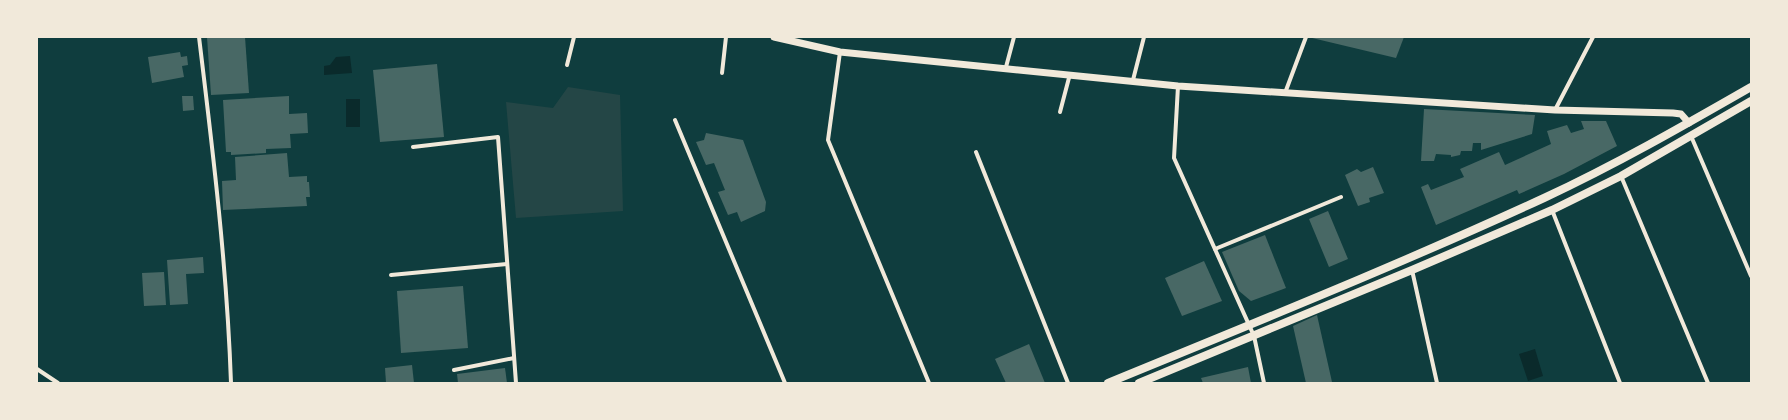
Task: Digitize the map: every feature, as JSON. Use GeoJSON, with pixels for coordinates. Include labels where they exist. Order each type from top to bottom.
{"type":"FeatureCollection","features":[{"type":"Feature","properties":{"kind":"main road"},"geometry":{"type":"LineString","coordinates":[[1108,383],[1408,258],[1545,197],[1617,162],[1690,123],[1751,87]]}},
{"type":"Feature","properties":{"kind":"main road"},"geometry":{"type":"LineString","coordinates":[[1139,383],[1412,270],[1552,210],[1620,176],[1751,101]]}},
{"type":"Feature","properties":{"kind":"main road"},"geometry":{"type":"LineString","coordinates":[[1690,123],[1691,136]]}},
{"type":"Feature","properties":{"kind":"street"},"geometry":{"type":"LineString","coordinates":[[199,37],[217,189],[230,346],[231,383]]}},
{"type":"Feature","properties":{"kind":"street"},"geometry":{"type":"LineString","coordinates":[[568,65],[574,37]]}},
{"type":"Feature","properties":{"kind":"street"},"geometry":{"type":"LineString","coordinates":[[722,74],[726,37]]}},
{"type":"Feature","properties":{"kind":"street"},"geometry":{"type":"LineString","coordinates":[[774,37],[840,52],[1006,67],[1178,86],[1555,110],[1673,113],[1681,114],[1690,123]]}},
{"type":"Feature","properties":{"kind":"street"},"geometry":{"type":"LineString","coordinates":[[1006,67],[1014,37]]}},
{"type":"Feature","properties":{"kind":"street"},"geometry":{"type":"LineString","coordinates":[[1133,80],[1144,37]]}},
{"type":"Feature","properties":{"kind":"street"},"geometry":{"type":"LineString","coordinates":[[1285,93],[1306,37]]}},
{"type":"Feature","properties":{"kind":"street"},"geometry":{"type":"LineString","coordinates":[[1555,110],[1593,37]]}},
{"type":"Feature","properties":{"kind":"street"},"geometry":{"type":"LineString","coordinates":[[840,52],[828,140],[929,383]]}},
{"type":"Feature","properties":{"kind":"street"},"geometry":{"type":"LineString","coordinates":[[1060,112],[1070,74]]}},
{"type":"Feature","properties":{"kind":"street"},"geometry":{"type":"LineString","coordinates":[[1178,86],[1174,158],[1254,336],[1264,383]]}},
{"type":"Feature","properties":{"kind":"street"},"geometry":{"type":"LineString","coordinates":[[675,120],[785,383]]}},
{"type":"Feature","properties":{"kind":"street"},"geometry":{"type":"LineString","coordinates":[[1691,136],[1751,276]]}},
{"type":"Feature","properties":{"kind":"street"},"geometry":{"type":"LineString","coordinates":[[413,147],[498,137],[516,383]]}},
{"type":"Feature","properties":{"kind":"street"},"geometry":{"type":"LineString","coordinates":[[976,152],[1068,383]]}},
{"type":"Feature","properties":{"kind":"street"},"geometry":{"type":"LineString","coordinates":[[1620,176],[1708,383]]}},
{"type":"Feature","properties":{"kind":"street"},"geometry":{"type":"LineString","coordinates":[[1215,249],[1341,197]]}},
{"type":"Feature","properties":{"kind":"street"},"geometry":{"type":"LineString","coordinates":[[1552,210],[1620,383]]}},
{"type":"Feature","properties":{"kind":"street"},"geometry":{"type":"LineString","coordinates":[[391,275],[507,264]]}},
{"type":"Feature","properties":{"kind":"street"},"geometry":{"type":"LineString","coordinates":[[1412,270],[1437,383]]}},
{"type":"Feature","properties":{"kind":"street"},"geometry":{"type":"LineString","coordinates":[[454,370],[514,358]]}},
{"type":"Feature","properties":{"kind":"street"},"geometry":{"type":"LineString","coordinates":[[37,369],[58,383]]}},
{"type":"Feature","properties":{"kind":"shaded area"},"geometry":{"type":"Polygon","coordinates":[[[350,56],[352,73],[324,75],[324,66],[330,65],[336,57],[350,56]]]}},
{"type":"Feature","properties":{"kind":"shaded area"},"geometry":{"type":"Polygon","coordinates":[[[568,87],[620,95],[623,211],[516,218],[506,102],[553,108],[568,87]]]}},
{"type":"Feature","properties":{"kind":"shaded area"},"geometry":{"type":"Polygon","coordinates":[[[346,99],[360,99],[360,127],[346,127],[346,99]]]}},
{"type":"Feature","properties":{"kind":"shaded area"},"geometry":{"type":"Polygon","coordinates":[[[1535,349],[1543,376],[1528,381],[1519,354],[1535,349]]]}},
{"type":"Feature","properties":{"kind":"building"},"geometry":{"type":"Polygon","coordinates":[[[207,37],[245,37],[249,93],[211,95],[207,37]]]}},
{"type":"Feature","properties":{"kind":"building"},"geometry":{"type":"Polygon","coordinates":[[[1308,37],[1404,37],[1396,58],[1308,37]]]}},
{"type":"Feature","properties":{"kind":"building"},"geometry":{"type":"Polygon","coordinates":[[[180,52],[181,57],[187,56],[188,65],[182,66],[184,77],[152,83],[148,57],[180,52]]]}},
{"type":"Feature","properties":{"kind":"building"},"geometry":{"type":"Polygon","coordinates":[[[437,64],[444,137],[380,142],[373,70],[437,64]]]}},
{"type":"Feature","properties":{"kind":"building"},"geometry":{"type":"Polygon","coordinates":[[[182,96],[193,96],[194,110],[183,111],[182,96]]]}},
{"type":"Feature","properties":{"kind":"building"},"geometry":{"type":"Polygon","coordinates":[[[289,96],[289,114],[307,113],[308,133],[290,134],[291,148],[266,149],[266,153],[231,155],[231,152],[226,152],[223,100],[289,96]]]}},
{"type":"Feature","properties":{"kind":"building"},"geometry":{"type":"Polygon","coordinates":[[[1424,109],[1535,115],[1532,134],[1481,150],[1481,143],[1473,143],[1472,151],[1461,151],[1460,155],[1451,157],[1451,155],[1436,154],[1434,161],[1421,161],[1424,109]]]}},
{"type":"Feature","properties":{"kind":"building"},"geometry":{"type":"Polygon","coordinates":[[[1581,121],[1606,121],[1617,146],[1564,174],[1519,194],[1517,190],[1436,225],[1421,187],[1428,184],[1431,190],[1464,177],[1460,169],[1499,152],[1505,165],[1551,144],[1547,131],[1567,125],[1571,133],[1584,129],[1581,121]]]}},
{"type":"Feature","properties":{"kind":"building"},"geometry":{"type":"Polygon","coordinates":[[[706,133],[743,140],[766,202],[765,211],[741,222],[737,212],[728,215],[718,192],[725,190],[714,163],[706,165],[696,142],[704,140],[706,133]]]}},
{"type":"Feature","properties":{"kind":"building"},"geometry":{"type":"Polygon","coordinates":[[[287,153],[289,177],[307,176],[310,197],[306,197],[307,206],[223,210],[222,181],[236,180],[235,157],[287,153]]]}},
{"type":"Feature","properties":{"kind":"building"},"geometry":{"type":"Polygon","coordinates":[[[1373,167],[1384,193],[1369,198],[1370,202],[1358,206],[1345,175],[1357,169],[1361,172],[1373,167]]]}},
{"type":"Feature","properties":{"kind":"building"},"geometry":{"type":"Polygon","coordinates":[[[1328,211],[1348,259],[1329,267],[1309,219],[1328,211]]]}},
{"type":"Feature","properties":{"kind":"building"},"geometry":{"type":"Polygon","coordinates":[[[1265,235],[1286,288],[1251,301],[1239,291],[1222,252],[1265,235]]]}},
{"type":"Feature","properties":{"kind":"building"},"geometry":{"type":"Polygon","coordinates":[[[203,257],[204,273],[186,274],[188,304],[170,305],[167,260],[203,257]]]}},
{"type":"Feature","properties":{"kind":"building"},"geometry":{"type":"Polygon","coordinates":[[[1204,261],[1222,301],[1182,316],[1165,278],[1204,261]]]}},
{"type":"Feature","properties":{"kind":"building"},"geometry":{"type":"Polygon","coordinates":[[[164,272],[166,305],[144,306],[142,273],[164,272]]]}},
{"type":"Feature","properties":{"kind":"building"},"geometry":{"type":"Polygon","coordinates":[[[463,286],[468,348],[401,353],[397,291],[463,286]]]}},
{"type":"Feature","properties":{"kind":"building"},"geometry":{"type":"Polygon","coordinates":[[[1317,315],[1332,382],[1306,383],[1293,326],[1317,315]]]}},
{"type":"Feature","properties":{"kind":"building"},"geometry":{"type":"Polygon","coordinates":[[[1029,344],[1045,383],[1006,383],[995,359],[1029,344]]]}},
{"type":"Feature","properties":{"kind":"building"},"geometry":{"type":"Polygon","coordinates":[[[412,365],[414,383],[386,383],[385,368],[412,365]]]}},
{"type":"Feature","properties":{"kind":"building"},"geometry":{"type":"Polygon","coordinates":[[[1248,367],[1251,383],[1203,383],[1201,378],[1248,367]]]}},
{"type":"Feature","properties":{"kind":"building"},"geometry":{"type":"Polygon","coordinates":[[[505,368],[507,383],[458,383],[457,374],[505,368]]]}}]}
